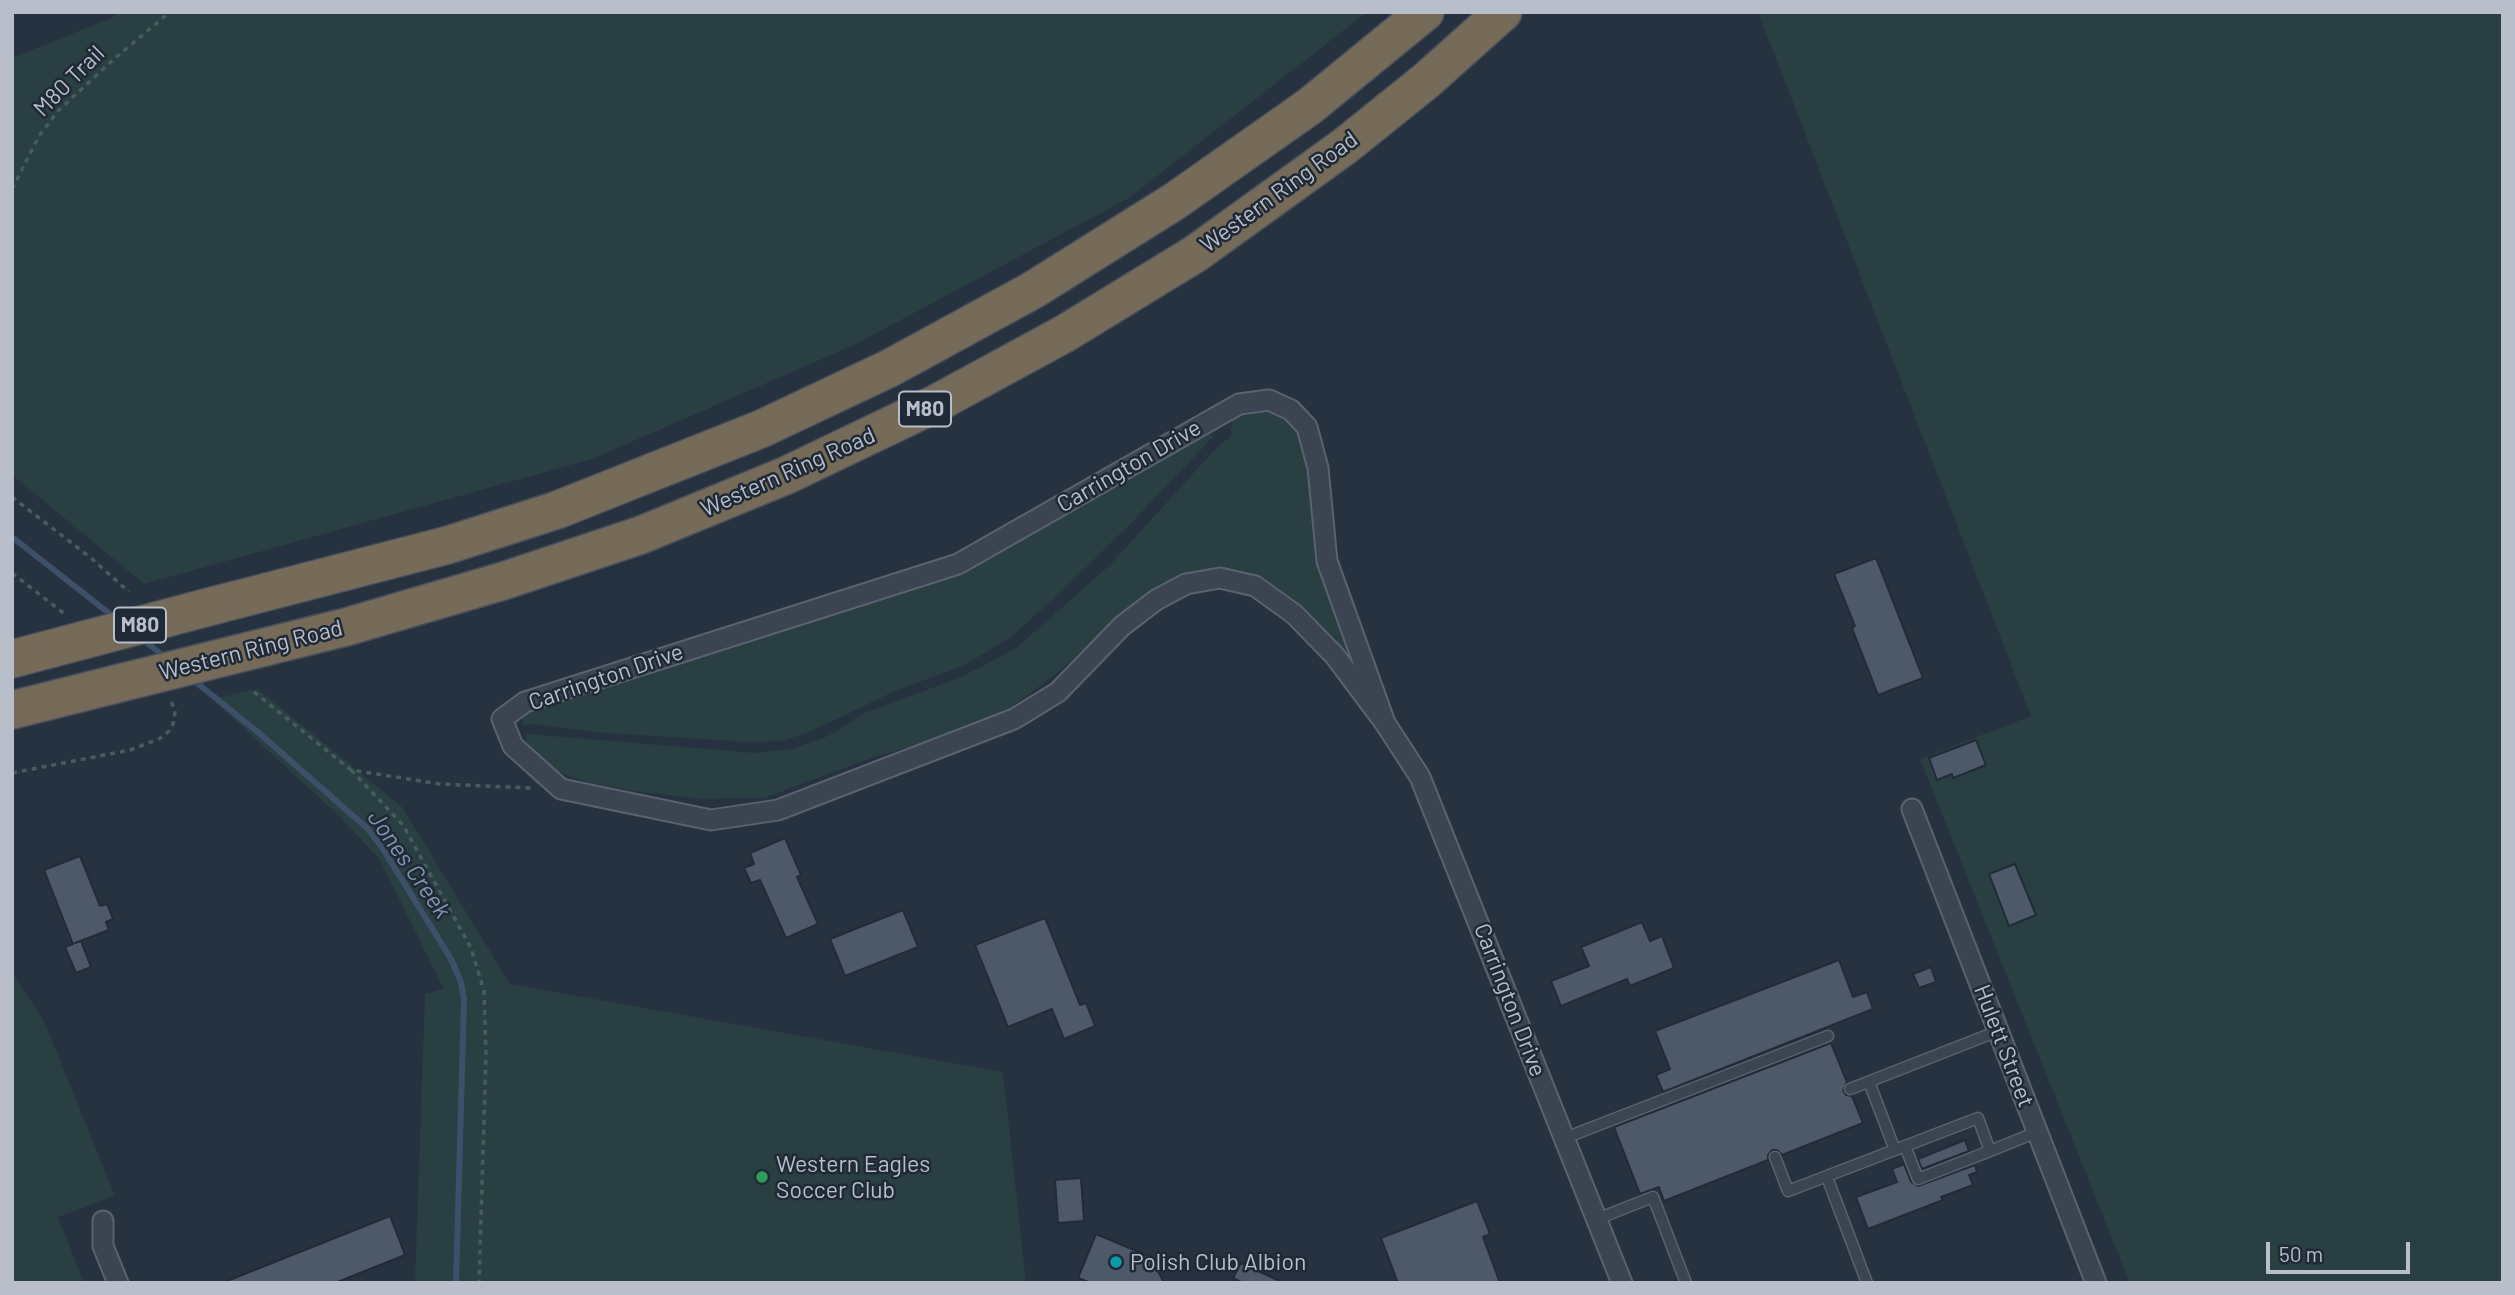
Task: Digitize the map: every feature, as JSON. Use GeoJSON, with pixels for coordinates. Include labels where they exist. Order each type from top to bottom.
{"type":"FeatureCollection","features":[{"type":"Feature","properties":{"kind":"highway","name":"M80"},"geometry":{"type":"LineString","coordinates":[[12,659],[448,545],[557,510],[761,429],[879,373],[1033,290],[1175,201],[1310,106],[1425,12]]}},
{"type":"Feature","properties":{"kind":"highway","name":"Western Ring Road"},"geometry":{"type":"LineString","coordinates":[[12,710],[265,647],[491,585],[641,535],[797,470],[935,404],[1064,334],[1195,254],[1345,146],[1427,80],[1503,12]]}},
{"type":"Feature","properties":{"kind":"street","name":"Carrington Drive"},"geometry":{"type":"LineString","coordinates":[[1385,723],[1327,561],[1318,468],[1307,427],[1291,410],[1269,400],[1239,404],[958,564],[525,702],[502,719],[513,746],[561,789],[711,820],[778,810],[1014,719],[1058,692],[1122,625],[1156,600],[1186,584],[1220,578],[1255,586],[1294,614],[1335,656],[1385,723],[1420,777],[1622,1283]]}},
{"type":"Feature","properties":{"kind":"street","name":"Hulett Street"},"geometry":{"type":"LineString","coordinates":[[1912,809],[2096,1283]]}},
{"type":"Feature","properties":{"kind":"street"},"geometry":{"type":"LineString","coordinates":[[103,1222],[103,1246],[118,1283]]}},
{"type":"Feature","properties":{"kind":"lane"},"geometry":{"type":"LineString","coordinates":[[1850,1089],[1998,1031]]}},
{"type":"Feature","properties":{"kind":"lane"},"geometry":{"type":"LineString","coordinates":[[1565,1139],[1828,1036]]}},
{"type":"Feature","properties":{"kind":"lane"},"geometry":{"type":"LineString","coordinates":[[1869,1082],[1918,1179],[2038,1132]]}},
{"type":"Feature","properties":{"kind":"lane"},"geometry":{"type":"LineString","coordinates":[[1775,1157],[1788,1191],[1978,1118],[1990,1151]]}},
{"type":"Feature","properties":{"kind":"lane"},"geometry":{"type":"LineString","coordinates":[[1827,1177],[1867,1283]]}},
{"type":"Feature","properties":{"kind":"lane"},"geometry":{"type":"LineString","coordinates":[[1597,1220],[1653,1197],[1686,1283]]}},
{"type":"Feature","properties":{"kind":"path","name":"M80 Trail"},"geometry":{"type":"LineString","coordinates":[[12,189],[39,136],[58,111],[170,12]]}},
{"type":"Feature","properties":{"kind":"path"},"geometry":{"type":"LineString","coordinates":[[12,497],[91,558],[129,592]]}},
{"type":"Feature","properties":{"kind":"path"},"geometry":{"type":"LineString","coordinates":[[254,692],[351,770],[403,825],[471,948],[484,992],[486,1055],[479,1283]]}},
{"type":"Feature","properties":{"kind":"path"},"geometry":{"type":"LineString","coordinates":[[351,770],[440,784],[561,789]]}},
{"type":"Feature","properties":{"kind":"green space"},"geometry":{"type":"Polygon","coordinates":[[[119,12],[1367,12],[1129,198],[854,345],[592,459],[144,584],[12,475],[12,58],[111,18],[119,12]]]}},
{"type":"Feature","properties":{"kind":"green space"},"geometry":{"type":"Polygon","coordinates":[[[1758,12],[2503,12],[2503,1283],[2130,1283],[1920,759],[2031,716],[1758,12]]]}},
{"type":"Feature","properties":{"kind":"green space"},"geometry":{"type":"Polygon","coordinates":[[[1269,400],[1307,427],[1354,660],[1293,600],[1265,582],[1237,574],[1125,612],[1051,678],[1007,710],[968,731],[874,757],[764,798],[702,799],[586,782],[553,770],[534,755],[525,742],[527,734],[755,753],[791,749],[828,736],[865,713],[961,677],[1015,649],[1110,565],[1218,446],[1231,437],[1232,412],[1269,400]]]}},
{"type":"Feature","properties":{"kind":"green space"},"geometry":{"type":"Polygon","coordinates":[[[1204,424],[1213,437],[1133,521],[1012,636],[965,665],[895,691],[814,730],[783,741],[748,742],[606,733],[532,724],[523,726],[523,713],[556,692],[915,579],[1204,424]]]}},
{"type":"Feature","properties":{"kind":"green space","name":"Western Eagles Soccer Club"},"geometry":{"type":"Polygon","coordinates":[[[258,689],[402,807],[510,984],[1003,1072],[1026,1283],[415,1283],[425,994],[444,989],[380,860],[338,815],[212,699],[258,689]]]}},
{"type":"Feature","properties":{"kind":"green space"},"geometry":{"type":"Polygon","coordinates":[[[12,972],[44,1021],[115,1196],[58,1217],[84,1283],[12,1283],[12,972]]]}},
{"type":"Feature","properties":{"kind":"building"},"geometry":{"type":"Polygon","coordinates":[[[1876,558],[1923,678],[1878,695],[1834,574],[1876,558]]]}},
{"type":"Feature","properties":{"kind":"building"},"geometry":{"type":"Polygon","coordinates":[[[1976,740],[1986,765],[1953,778],[1952,774],[1937,780],[1929,758],[1976,740]]]}},
{"type":"Feature","properties":{"kind":"building"},"geometry":{"type":"Polygon","coordinates":[[[785,838],[801,875],[797,877],[818,924],[786,938],[760,880],[751,883],[744,868],[754,864],[750,853],[785,838]]]}},
{"type":"Feature","properties":{"kind":"building"},"geometry":{"type":"Polygon","coordinates":[[[80,856],[100,906],[107,904],[113,919],[106,922],[109,930],[75,943],[81,941],[91,967],[76,973],[65,947],[73,944],[44,870],[80,856]]]}},
{"type":"Feature","properties":{"kind":"building"},"geometry":{"type":"Polygon","coordinates":[[[2015,864],[2036,915],[2009,926],[1989,874],[2015,864]]]}},
{"type":"Feature","properties":{"kind":"building"},"geometry":{"type":"Polygon","coordinates":[[[903,910],[918,947],[845,976],[830,939],[903,910]]]}},
{"type":"Feature","properties":{"kind":"building"},"geometry":{"type":"Polygon","coordinates":[[[1045,918],[1080,1005],[1086,1003],[1095,1026],[1064,1039],[1052,1009],[1008,1027],[975,945],[1045,918]]]}},
{"type":"Feature","properties":{"kind":"building"},"geometry":{"type":"Polygon","coordinates":[[[1642,922],[1650,941],[1662,936],[1674,968],[1630,986],[1627,979],[1561,1006],[1551,981],[1589,966],[1581,947],[1642,922]]]}},
{"type":"Feature","properties":{"kind":"building"},"geometry":{"type":"Polygon","coordinates":[[[1839,960],[1853,997],[1867,992],[1873,1009],[1663,1092],[1656,1075],[1670,1069],[1655,1031],[1839,960]]]}},
{"type":"Feature","properties":{"kind":"building"},"geometry":{"type":"Polygon","coordinates":[[[1931,967],[1936,982],[1919,988],[1913,974],[1931,967]]]}},
{"type":"Feature","properties":{"kind":"building"},"geometry":{"type":"Polygon","coordinates":[[[1831,1043],[1847,1082],[1843,1091],[1852,1096],[1863,1123],[1782,1155],[1777,1150],[1772,1150],[1768,1160],[1664,1201],[1659,1187],[1640,1194],[1614,1127],[1831,1043]]]}},
{"type":"Feature","properties":{"kind":"building"},"geometry":{"type":"Polygon","coordinates":[[[1965,1140],[1969,1151],[1922,1169],[1918,1159],[1965,1140]]]}},
{"type":"Feature","properties":{"kind":"building"},"geometry":{"type":"Polygon","coordinates":[[[1904,1164],[1911,1182],[1918,1186],[1975,1165],[1977,1172],[1969,1175],[1973,1185],[1941,1197],[1943,1200],[1868,1229],[1856,1197],[1897,1182],[1892,1169],[1904,1164]]]}},
{"type":"Feature","properties":{"kind":"building"},"geometry":{"type":"Polygon","coordinates":[[[1081,1178],[1084,1221],[1058,1223],[1055,1180],[1081,1178]]]}},
{"type":"Feature","properties":{"kind":"building"},"geometry":{"type":"Polygon","coordinates":[[[1477,1201],[1490,1234],[1483,1237],[1500,1283],[1398,1283],[1381,1238],[1477,1201]]]}},
{"type":"Feature","properties":{"kind":"building"},"geometry":{"type":"Polygon","coordinates":[[[390,1216],[405,1255],[335,1283],[222,1283],[390,1216]]]}},
{"type":"Feature","properties":{"kind":"building","name":"Polish Club Albion"},"geometry":{"type":"Polygon","coordinates":[[[1096,1234],[1151,1257],[1164,1283],[1091,1283],[1078,1278],[1096,1234]]]}},
{"type":"Feature","properties":{"kind":"building"},"geometry":{"type":"Polygon","coordinates":[[[1241,1263],[1284,1283],[1243,1283],[1233,1278],[1241,1263]]]}},
{"type":"Feature","properties":{"kind":"waterway","name":"Jones Creek"},"geometry":{"type":"LineString","coordinates":[[12,537],[115,618]]}},
{"type":"Feature","properties":{"kind":"waterway","name":"Jones Creek"},"geometry":{"type":"LineString","coordinates":[[140,637],[167,659]]}},
{"type":"Feature","properties":{"kind":"waterway","name":"Jones Creek"},"geometry":{"type":"LineString","coordinates":[[192,679],[259,733],[368,829],[451,959],[461,982],[464,1000],[456,1283]]}},
{"type":"Feature","properties":{"kind":"place","name":"Western Eagles Soccer Club"},"geometry":{"type":"Point","coordinates":[762,1177]}},
{"type":"Feature","properties":{"kind":"place","name":"Polish Club Albion"},"geometry":{"type":"Point","coordinates":[1116,1262]}}]}
